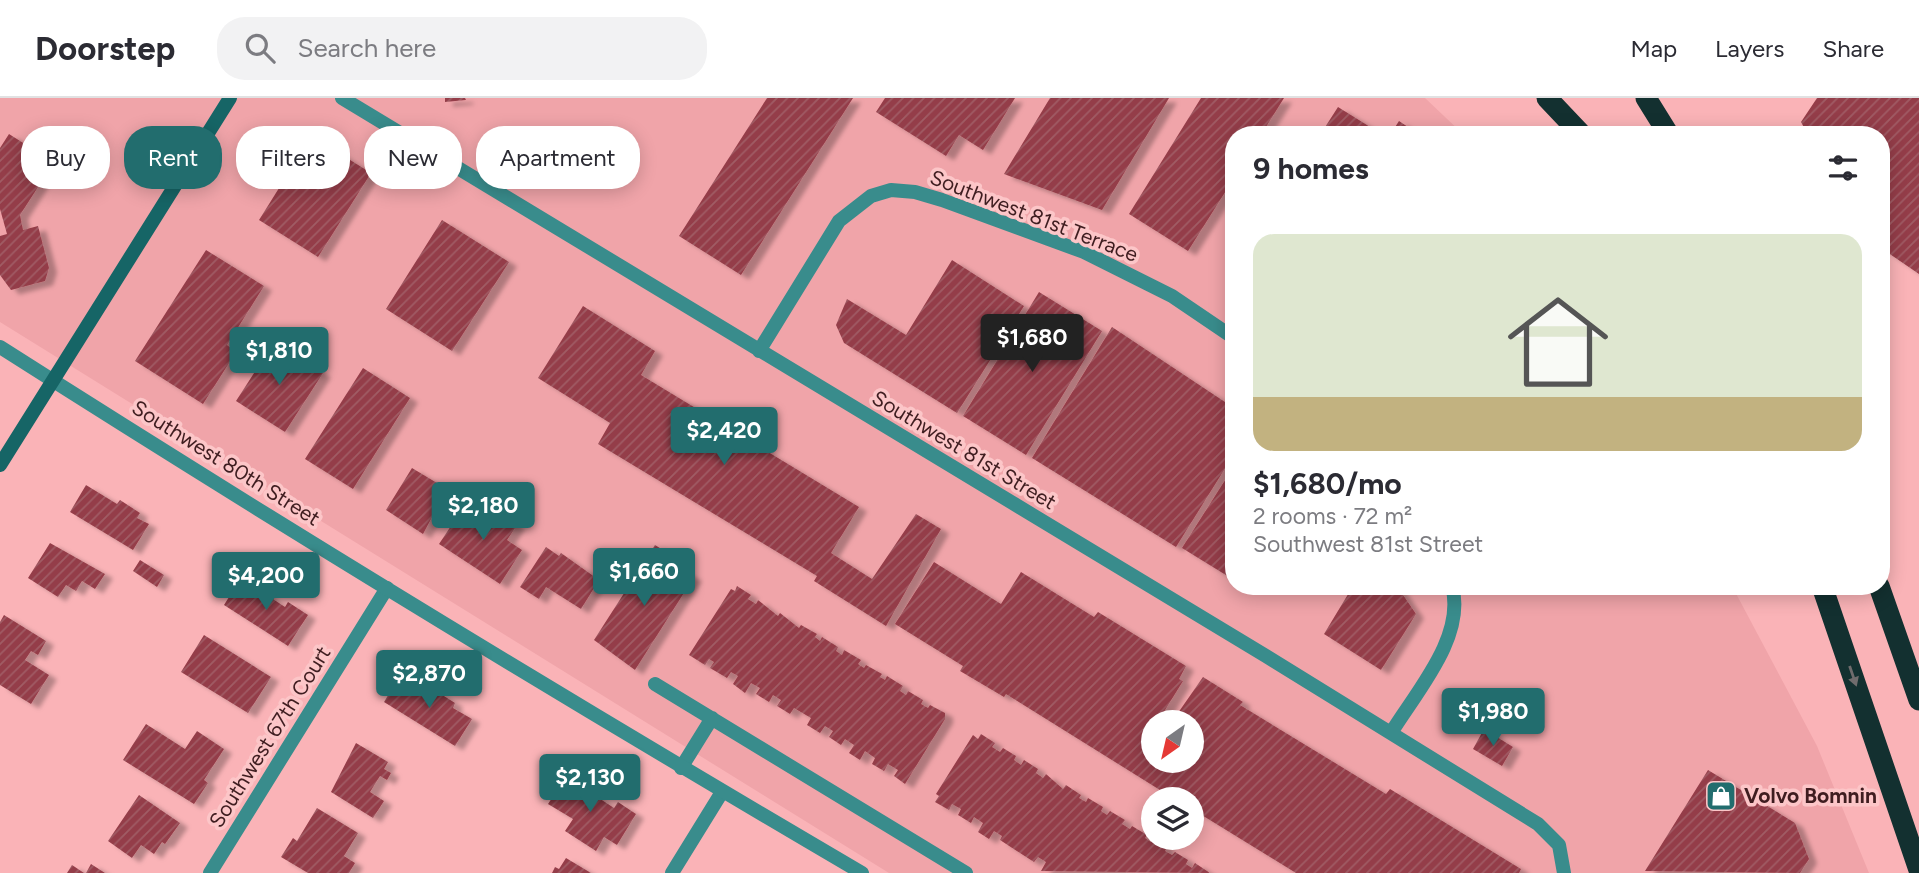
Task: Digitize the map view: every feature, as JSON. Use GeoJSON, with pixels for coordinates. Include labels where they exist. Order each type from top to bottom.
{"type":"FeatureCollection","features":[{"type":"Feature","properties":{"kind":"highway"},"geometry":{"type":"LineString","coordinates":[[1547,98],[1573,126]]}},
{"type":"Feature","properties":{"kind":"highway"},"geometry":{"type":"LineString","coordinates":[[1646,98],[1663,126]]}},
{"type":"Feature","properties":{"kind":"highway"},"geometry":{"type":"LineString","coordinates":[[1825,595],[1919,870]]}},
{"type":"Feature","properties":{"kind":"highway"},"geometry":{"type":"LineString","coordinates":[[1883,595],[1919,700]]}},
{"type":"Feature","properties":{"kind":"main road"},"geometry":{"type":"LineString","coordinates":[[0,465],[230,98]]}},
{"type":"Feature","properties":{"kind":"street","name":"Southwest 81st Street"},"geometry":{"type":"LineString","coordinates":[[342,98],[419,142],[1538,824],[1559,845],[1564,873]]}},
{"type":"Feature","properties":{"kind":"street","name":"Southwest 81st Terrace"},"geometry":{"type":"LineString","coordinates":[[759,351],[839,220],[871,196],[891,190],[942,200],[1084,253],[1172,296],[1225,332]]}},
{"type":"Feature","properties":{"kind":"street","name":"Southwest 80th Street"},"geometry":{"type":"LineString","coordinates":[[0,346],[387,589],[681,768],[862,873]]}},
{"type":"Feature","properties":{"kind":"street","name":"Southwest 67th Court"},"geometry":{"type":"LineString","coordinates":[[211,873],[387,589]]}},
{"type":"Feature","properties":{"kind":"street"},"geometry":{"type":"LineString","coordinates":[[1391,733],[1451,637],[1455,608],[1453,595]]}},
{"type":"Feature","properties":{"kind":"street"},"geometry":{"type":"LineString","coordinates":[[656,684],[966,873]]}},
{"type":"Feature","properties":{"kind":"street"},"geometry":{"type":"LineString","coordinates":[[681,768],[712,718]]}},
{"type":"Feature","properties":{"kind":"street"},"geometry":{"type":"LineString","coordinates":[[672,873],[722,792]]}},
{"type":"Feature","properties":{"kind":"shaded area"},"geometry":{"type":"Polygon","coordinates":[[[0,98],[1425,98],[1455,126],[1225,126],[1225,595],[1737,595],[1817,746],[1869,873],[889,873],[0,322],[0,98]]]}},
{"type":"Feature","properties":{"kind":"building"},"geometry":{"type":"Polygon","coordinates":[[[445,98],[465,98],[466,100],[445,102],[445,98]]]}},
{"type":"Feature","properties":{"kind":"building"},"geometry":{"type":"Polygon","coordinates":[[[767,98],[853,98],[741,275],[679,236],[767,98]]]}},
{"type":"Feature","properties":{"kind":"building"},"geometry":{"type":"Polygon","coordinates":[[[885,98],[1015,98],[983,150],[959,135],[946,156],[876,112],[885,98]]]}},
{"type":"Feature","properties":{"kind":"building"},"geometry":{"type":"Polygon","coordinates":[[[1050,98],[1169,98],[1102,210],[1004,174],[1050,98]]]}},
{"type":"Feature","properties":{"kind":"building"},"geometry":{"type":"Polygon","coordinates":[[[1201,98],[1284,98],[1267,126],[1225,126],[1225,192],[1188,251],[1129,214],[1201,98]]]}},
{"type":"Feature","properties":{"kind":"building"},"geometry":{"type":"Polygon","coordinates":[[[1817,98],[1919,98],[1919,274],[1890,254],[1890,126],[1803,126],[1801,122],[1817,98]]]}},
{"type":"Feature","properties":{"kind":"building"},"geometry":{"type":"Polygon","coordinates":[[[1338,107],[1369,126],[1326,126],[1338,107]]]}},
{"type":"Feature","properties":{"kind":"building"},"geometry":{"type":"Polygon","coordinates":[[[9,134],[21,142],[21,189],[37,189],[20,215],[23,230],[38,226],[49,268],[45,281],[11,290],[0,275],[0,236],[7,234],[0,209],[0,148],[9,134]]]}},
{"type":"Feature","properties":{"kind":"building"},"geometry":{"type":"Polygon","coordinates":[[[350,160],[364,169],[364,184],[318,257],[259,220],[278,189],[350,189],[350,160]]]}},
{"type":"Feature","properties":{"kind":"building"},"geometry":{"type":"Polygon","coordinates":[[[442,220],[509,262],[452,351],[386,309],[442,220]]]}},
{"type":"Feature","properties":{"kind":"building"},"geometry":{"type":"Polygon","coordinates":[[[206,250],[264,286],[227,345],[236,352],[203,404],[135,361],[206,250]]]}},
{"type":"Feature","properties":{"kind":"building"},"geometry":{"type":"Polygon","coordinates":[[[952,260],[1024,306],[957,413],[844,343],[836,325],[847,299],[906,335],[952,260]]]}},
{"type":"Feature","properties":{"kind":"building"},"geometry":{"type":"Polygon","coordinates":[[[1039,292],[1102,331],[1026,455],[963,416],[1039,292]]]}},
{"type":"Feature","properties":{"kind":"building"},"geometry":{"type":"Polygon","coordinates":[[[583,306],[655,351],[641,375],[859,507],[831,553],[872,579],[916,514],[941,529],[886,626],[814,581],[817,576],[598,444],[610,423],[538,378],[583,306]]]}},
{"type":"Feature","properties":{"kind":"building"},"geometry":{"type":"Polygon","coordinates":[[[1112,327],[1225,402],[1225,468],[1176,547],[1032,458],[1112,327]]]}},
{"type":"Feature","properties":{"kind":"building"},"geometry":{"type":"Polygon","coordinates":[[[274,342],[323,373],[285,432],[236,401],[274,342]]]}},
{"type":"Feature","properties":{"kind":"building"},"geometry":{"type":"Polygon","coordinates":[[[363,368],[410,398],[353,489],[305,459],[363,368]]]}},
{"type":"Feature","properties":{"kind":"building"},"geometry":{"type":"Polygon","coordinates":[[[412,468],[447,489],[423,534],[386,510],[412,468]]]}},
{"type":"Feature","properties":{"kind":"building"},"geometry":{"type":"Polygon","coordinates":[[[1225,480],[1225,574],[1182,548],[1225,480]]]}},
{"type":"Feature","properties":{"kind":"building"},"geometry":{"type":"Polygon","coordinates":[[[86,485],[117,504],[120,500],[140,513],[137,518],[149,524],[133,550],[70,512],[86,485]]]}},
{"type":"Feature","properties":{"kind":"building"},"geometry":{"type":"Polygon","coordinates":[[[485,504],[517,525],[507,540],[522,550],[500,584],[439,544],[463,508],[477,517],[485,504]]]}},
{"type":"Feature","properties":{"kind":"building"},"geometry":{"type":"Polygon","coordinates":[[[50,543],[105,574],[95,589],[82,581],[76,591],[66,585],[58,597],[28,578],[50,543]]]}},
{"type":"Feature","properties":{"kind":"building"},"geometry":{"type":"Polygon","coordinates":[[[655,545],[671,555],[668,561],[694,577],[635,670],[594,640],[655,545]]]}},
{"type":"Feature","properties":{"kind":"building"},"geometry":{"type":"Polygon","coordinates":[[[546,547],[559,556],[561,553],[599,580],[581,609],[546,587],[539,599],[520,587],[546,547]]]}},
{"type":"Feature","properties":{"kind":"building"},"geometry":{"type":"Polygon","coordinates":[[[140,560],[164,575],[157,587],[133,571],[140,560]]]}},
{"type":"Feature","properties":{"kind":"building"},"geometry":{"type":"Polygon","coordinates":[[[934,562],[1001,604],[1021,572],[1094,617],[1098,612],[1186,666],[1179,679],[1183,681],[1165,710],[1141,710],[1141,774],[1204,774],[1204,710],[1180,710],[1203,677],[1243,702],[1240,705],[1386,794],[1390,789],[1521,869],[1519,873],[1296,873],[1204,816],[1204,787],[1155,787],[1006,694],[1004,697],[960,671],[963,666],[895,624],[934,562]]]}},
{"type":"Feature","properties":{"kind":"building"},"geometry":{"type":"Polygon","coordinates":[[[241,578],[285,607],[288,602],[308,615],[288,646],[224,605],[241,578]]]}},
{"type":"Feature","properties":{"kind":"building"},"geometry":{"type":"Polygon","coordinates":[[[737,586],[751,595],[748,599],[756,604],[758,600],[778,616],[780,613],[799,628],[801,625],[817,634],[815,637],[820,641],[822,637],[838,647],[836,651],[842,655],[844,650],[861,660],[858,664],[864,668],[866,665],[882,674],[880,677],[885,680],[887,676],[903,686],[900,691],[906,695],[908,691],[923,700],[921,704],[928,708],[930,705],[945,713],[945,719],[905,784],[894,776],[898,770],[888,764],[884,771],[872,764],[875,758],[865,751],[860,760],[849,753],[854,745],[845,739],[841,745],[829,737],[833,731],[825,726],[820,733],[807,725],[811,718],[794,708],[790,714],[777,706],[781,700],[773,695],[769,702],[756,694],[760,688],[751,683],[745,693],[733,684],[738,676],[731,672],[727,678],[710,668],[714,662],[709,659],[705,665],[689,655],[731,589],[735,591],[737,586]]]}},
{"type":"Feature","properties":{"kind":"building"},"geometry":{"type":"Polygon","coordinates":[[[1348,595],[1403,595],[1416,614],[1381,670],[1324,634],[1348,595]]]}},
{"type":"Feature","properties":{"kind":"building"},"geometry":{"type":"Polygon","coordinates":[[[4,615],[46,641],[38,655],[31,651],[25,660],[49,675],[31,704],[0,685],[0,622],[4,615]]]}},
{"type":"Feature","properties":{"kind":"building"},"geometry":{"type":"Polygon","coordinates":[[[204,635],[271,677],[248,713],[181,672],[204,635]]]}},
{"type":"Feature","properties":{"kind":"building"},"geometry":{"type":"Polygon","coordinates":[[[400,676],[433,696],[436,691],[455,703],[453,708],[472,719],[455,746],[384,702],[400,676]]]}},
{"type":"Feature","properties":{"kind":"building"},"geometry":{"type":"Polygon","coordinates":[[[146,724],[185,749],[197,731],[224,749],[204,780],[208,783],[194,804],[123,760],[146,724]]]}},
{"type":"Feature","properties":{"kind":"building"},"geometry":{"type":"Polygon","coordinates":[[[1484,729],[1513,747],[1502,766],[1473,749],[1484,729]]]}},
{"type":"Feature","properties":{"kind":"building"},"geometry":{"type":"Polygon","coordinates":[[[981,734],[995,743],[992,747],[1000,752],[1003,748],[1016,756],[1014,760],[1021,765],[1024,760],[1038,769],[1036,773],[1043,778],[1046,774],[1063,789],[1066,785],[1081,795],[1079,798],[1086,802],[1088,798],[1103,807],[1101,811],[1107,815],[1110,811],[1125,820],[1122,824],[1141,831],[1141,850],[1166,850],[1172,855],[1175,852],[1188,860],[1186,864],[1192,868],[1195,863],[1210,873],[1041,871],[1046,862],[1038,857],[1034,862],[1000,840],[1002,836],[994,831],[989,839],[978,832],[983,823],[974,817],[971,823],[958,815],[961,809],[952,804],[949,810],[935,802],[939,796],[936,794],[973,735],[978,739],[981,734]]]}},
{"type":"Feature","properties":{"kind":"building"},"geometry":{"type":"Polygon","coordinates":[[[356,743],[388,762],[384,769],[391,773],[387,780],[380,776],[370,792],[384,801],[373,818],[331,792],[356,743]]]}},
{"type":"Feature","properties":{"kind":"building","name":"Volvo Bomnin"},"geometry":{"type":"Polygon","coordinates":[[[1708,770],[1795,823],[1809,859],[1800,873],[1645,871],[1708,770]]]}},
{"type":"Feature","properties":{"kind":"building"},"geometry":{"type":"Polygon","coordinates":[[[570,771],[589,784],[585,789],[614,808],[618,802],[636,814],[617,845],[604,837],[596,851],[565,831],[573,819],[548,804],[570,771]]]}},
{"type":"Feature","properties":{"kind":"building"},"geometry":{"type":"Polygon","coordinates":[[[139,795],[180,823],[154,854],[141,845],[132,858],[108,841],[139,795]]]}},
{"type":"Feature","properties":{"kind":"building"},"geometry":{"type":"Polygon","coordinates":[[[317,808],[358,833],[344,856],[355,863],[349,873],[308,873],[281,857],[293,838],[297,841],[317,808]]]}},
{"type":"Feature","properties":{"kind":"building"},"geometry":{"type":"Polygon","coordinates":[[[566,858],[591,873],[552,873],[555,867],[559,869],[566,858]]]}},
{"type":"Feature","properties":{"kind":"building"},"geometry":{"type":"Polygon","coordinates":[[[91,864],[105,873],[86,873],[91,864]]]}},
{"type":"Feature","properties":{"kind":"building"},"geometry":{"type":"Polygon","coordinates":[[[72,865],[84,873],[67,873],[72,865]]]}},
{"type":"Feature","properties":{"kind":"place","name":"Volvo Bomnin"},"geometry":{"type":"Point","coordinates":[1721,796]}}]}
